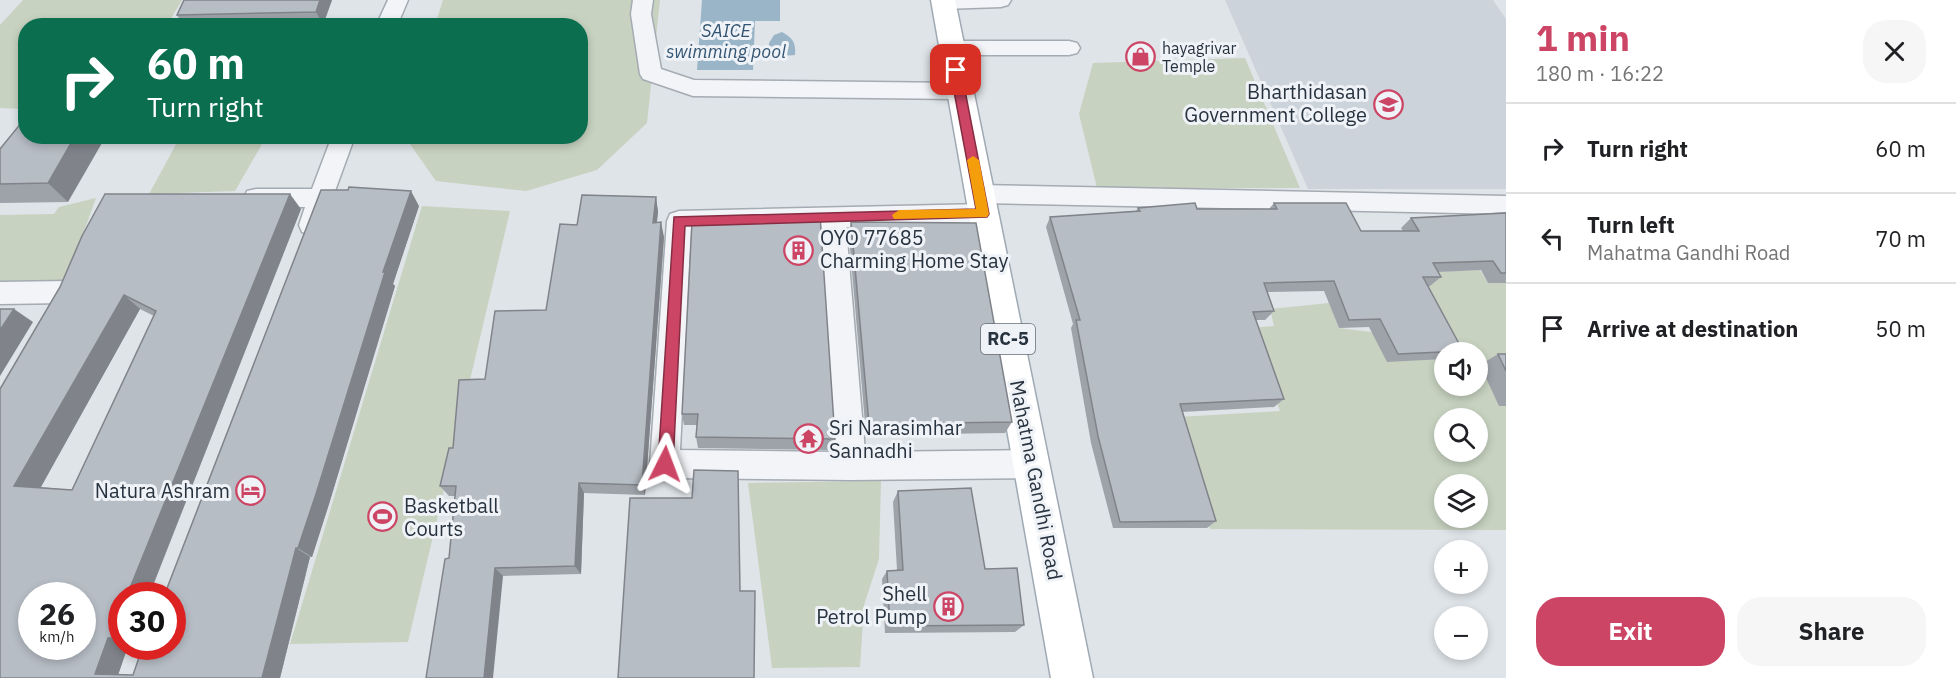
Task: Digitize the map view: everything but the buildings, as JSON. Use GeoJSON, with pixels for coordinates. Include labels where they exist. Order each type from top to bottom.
{"type":"FeatureCollection","features":[{"type":"Feature","properties":{"kind":"main road","name":"Mahatma Gandhi Road"},"geometry":{"type":"LineString","coordinates":[[943,1],[981,204],[1034,464],[1072,678]]}},
{"type":"Feature","properties":{"kind":"street"},"geometry":{"type":"LineString","coordinates":[[390,18],[398,0]]}},
{"type":"Feature","properties":{"kind":"street"},"geometry":{"type":"LineString","coordinates":[[643,0],[641,14],[651,74],[693,88],[960,91]]}},
{"type":"Feature","properties":{"kind":"street"},"geometry":{"type":"LineString","coordinates":[[943,1],[1001,0]]}},
{"type":"Feature","properties":{"kind":"street"},"geometry":{"type":"LineString","coordinates":[[952,48],[1069,48]]}},
{"type":"Feature","properties":{"kind":"street"},"geometry":{"type":"LineString","coordinates":[[300,254],[341,144]]}},
{"type":"Feature","properties":{"kind":"street"},"geometry":{"type":"LineString","coordinates":[[237,198],[321,198]]}},
{"type":"Feature","properties":{"kind":"street"},"geometry":{"type":"LineString","coordinates":[[1034,464],[851,466],[665,464],[679,221],[833,216],[981,204],[1506,205]]}},
{"type":"Feature","properties":{"kind":"street"},"geometry":{"type":"LineString","coordinates":[[833,216],[851,466]]}},
{"type":"Feature","properties":{"kind":"street"},"geometry":{"type":"LineString","coordinates":[[0,293],[66,292]]}},
{"type":"Feature","properties":{"kind":"shaded area","name":"Bharthidasan Government College"},"geometry":{"type":"Polygon","coordinates":[[[1225,0],[1493,0],[1506,19],[1506,189],[1308,189],[1225,0]]]}},
{"type":"Feature","properties":{"kind":"green space"},"geometry":{"type":"Polygon","coordinates":[[[23,0],[182,0],[171,18],[18,18],[18,109],[0,108],[0,25],[23,0]]]}},
{"type":"Feature","properties":{"kind":"green space"},"geometry":{"type":"Polygon","coordinates":[[[443,0],[660,0],[647,123],[597,170],[526,191],[436,181],[410,144],[588,144],[588,18],[437,18],[443,0]]]}},
{"type":"Feature","properties":{"kind":"green space"},"geometry":{"type":"Polygon","coordinates":[[[1245,58],[1300,188],[1097,188],[1079,114],[1093,63],[1245,58]]]}},
{"type":"Feature","properties":{"kind":"green space"},"geometry":{"type":"Polygon","coordinates":[[[176,144],[262,144],[235,191],[149,194],[176,144]]]}},
{"type":"Feature","properties":{"kind":"green space"},"geometry":{"type":"Polygon","coordinates":[[[96,198],[65,284],[0,286],[0,215],[54,214],[59,207],[96,198]]]}},
{"type":"Feature","properties":{"kind":"green space","name":"Basketball Courts"},"geometry":{"type":"Polygon","coordinates":[[[422,206],[510,211],[408,642],[290,644],[422,206]]]}},
{"type":"Feature","properties":{"kind":"green space"},"geometry":{"type":"Polygon","coordinates":[[[1480,270],[1488,283],[1506,283],[1506,530],[1210,529],[1178,417],[1280,411],[1249,328],[1274,326],[1270,309],[1329,303],[1339,328],[1371,332],[1434,355],[1434,396],[1488,396],[1488,342],[1434,342],[1434,345],[1406,329],[1426,272],[1480,270]]]}},
{"type":"Feature","properties":{"kind":"green space"},"geometry":{"type":"Polygon","coordinates":[[[881,481],[879,559],[864,605],[860,667],[772,668],[748,483],[881,481]]]}},
{"type":"Feature","properties":{"kind":"water","name":"SAICE swimming pool"},"geometry":{"type":"Polygon","coordinates":[[[702,0],[780,0],[780,21],[755,21],[753,70],[697,70],[702,0]]]}},
{"type":"Feature","properties":{"kind":"water"},"geometry":{"type":"Polygon","coordinates":[[[782,32],[793,41],[795,55],[769,57],[769,43],[774,35],[782,32]]]}},
{"type":"Feature","properties":{"kind":"slow traffic"},"geometry":{"type":"LineString","coordinates":[[899,215],[983,214],[973,160]]}},
{"type":"Feature","properties":{"kind":"place","name":"hayagrivar Temple"},"geometry":{"type":"Point","coordinates":[1141,57]}},
{"type":"Feature","properties":{"kind":"place","name":"Bharthidasan Government College"},"geometry":{"type":"Point","coordinates":[1388,104]}},
{"type":"Feature","properties":{"kind":"place","name":"OYO 77685 Charming Home Stay"},"geometry":{"type":"Point","coordinates":[799,250]}},
{"type":"Feature","properties":{"kind":"place","name":"Sri Narasimhar Sannadhi"},"geometry":{"type":"Point","coordinates":[808,439]}},
{"type":"Feature","properties":{"kind":"place","name":"Natura Ashram"},"geometry":{"type":"Point","coordinates":[251,491]}},
{"type":"Feature","properties":{"kind":"place","name":"Basketball Courts"},"geometry":{"type":"Point","coordinates":[383,517]}},
{"type":"Feature","properties":{"kind":"place","name":"Shell Petrol Pump"},"geometry":{"type":"Point","coordinates":[948,606]}},
{"type":"Feature","properties":{"kind":"route"},"geometry":{"type":"LineString","coordinates":[[665,464],[679,221],[983,214],[956,70]]}}]}
